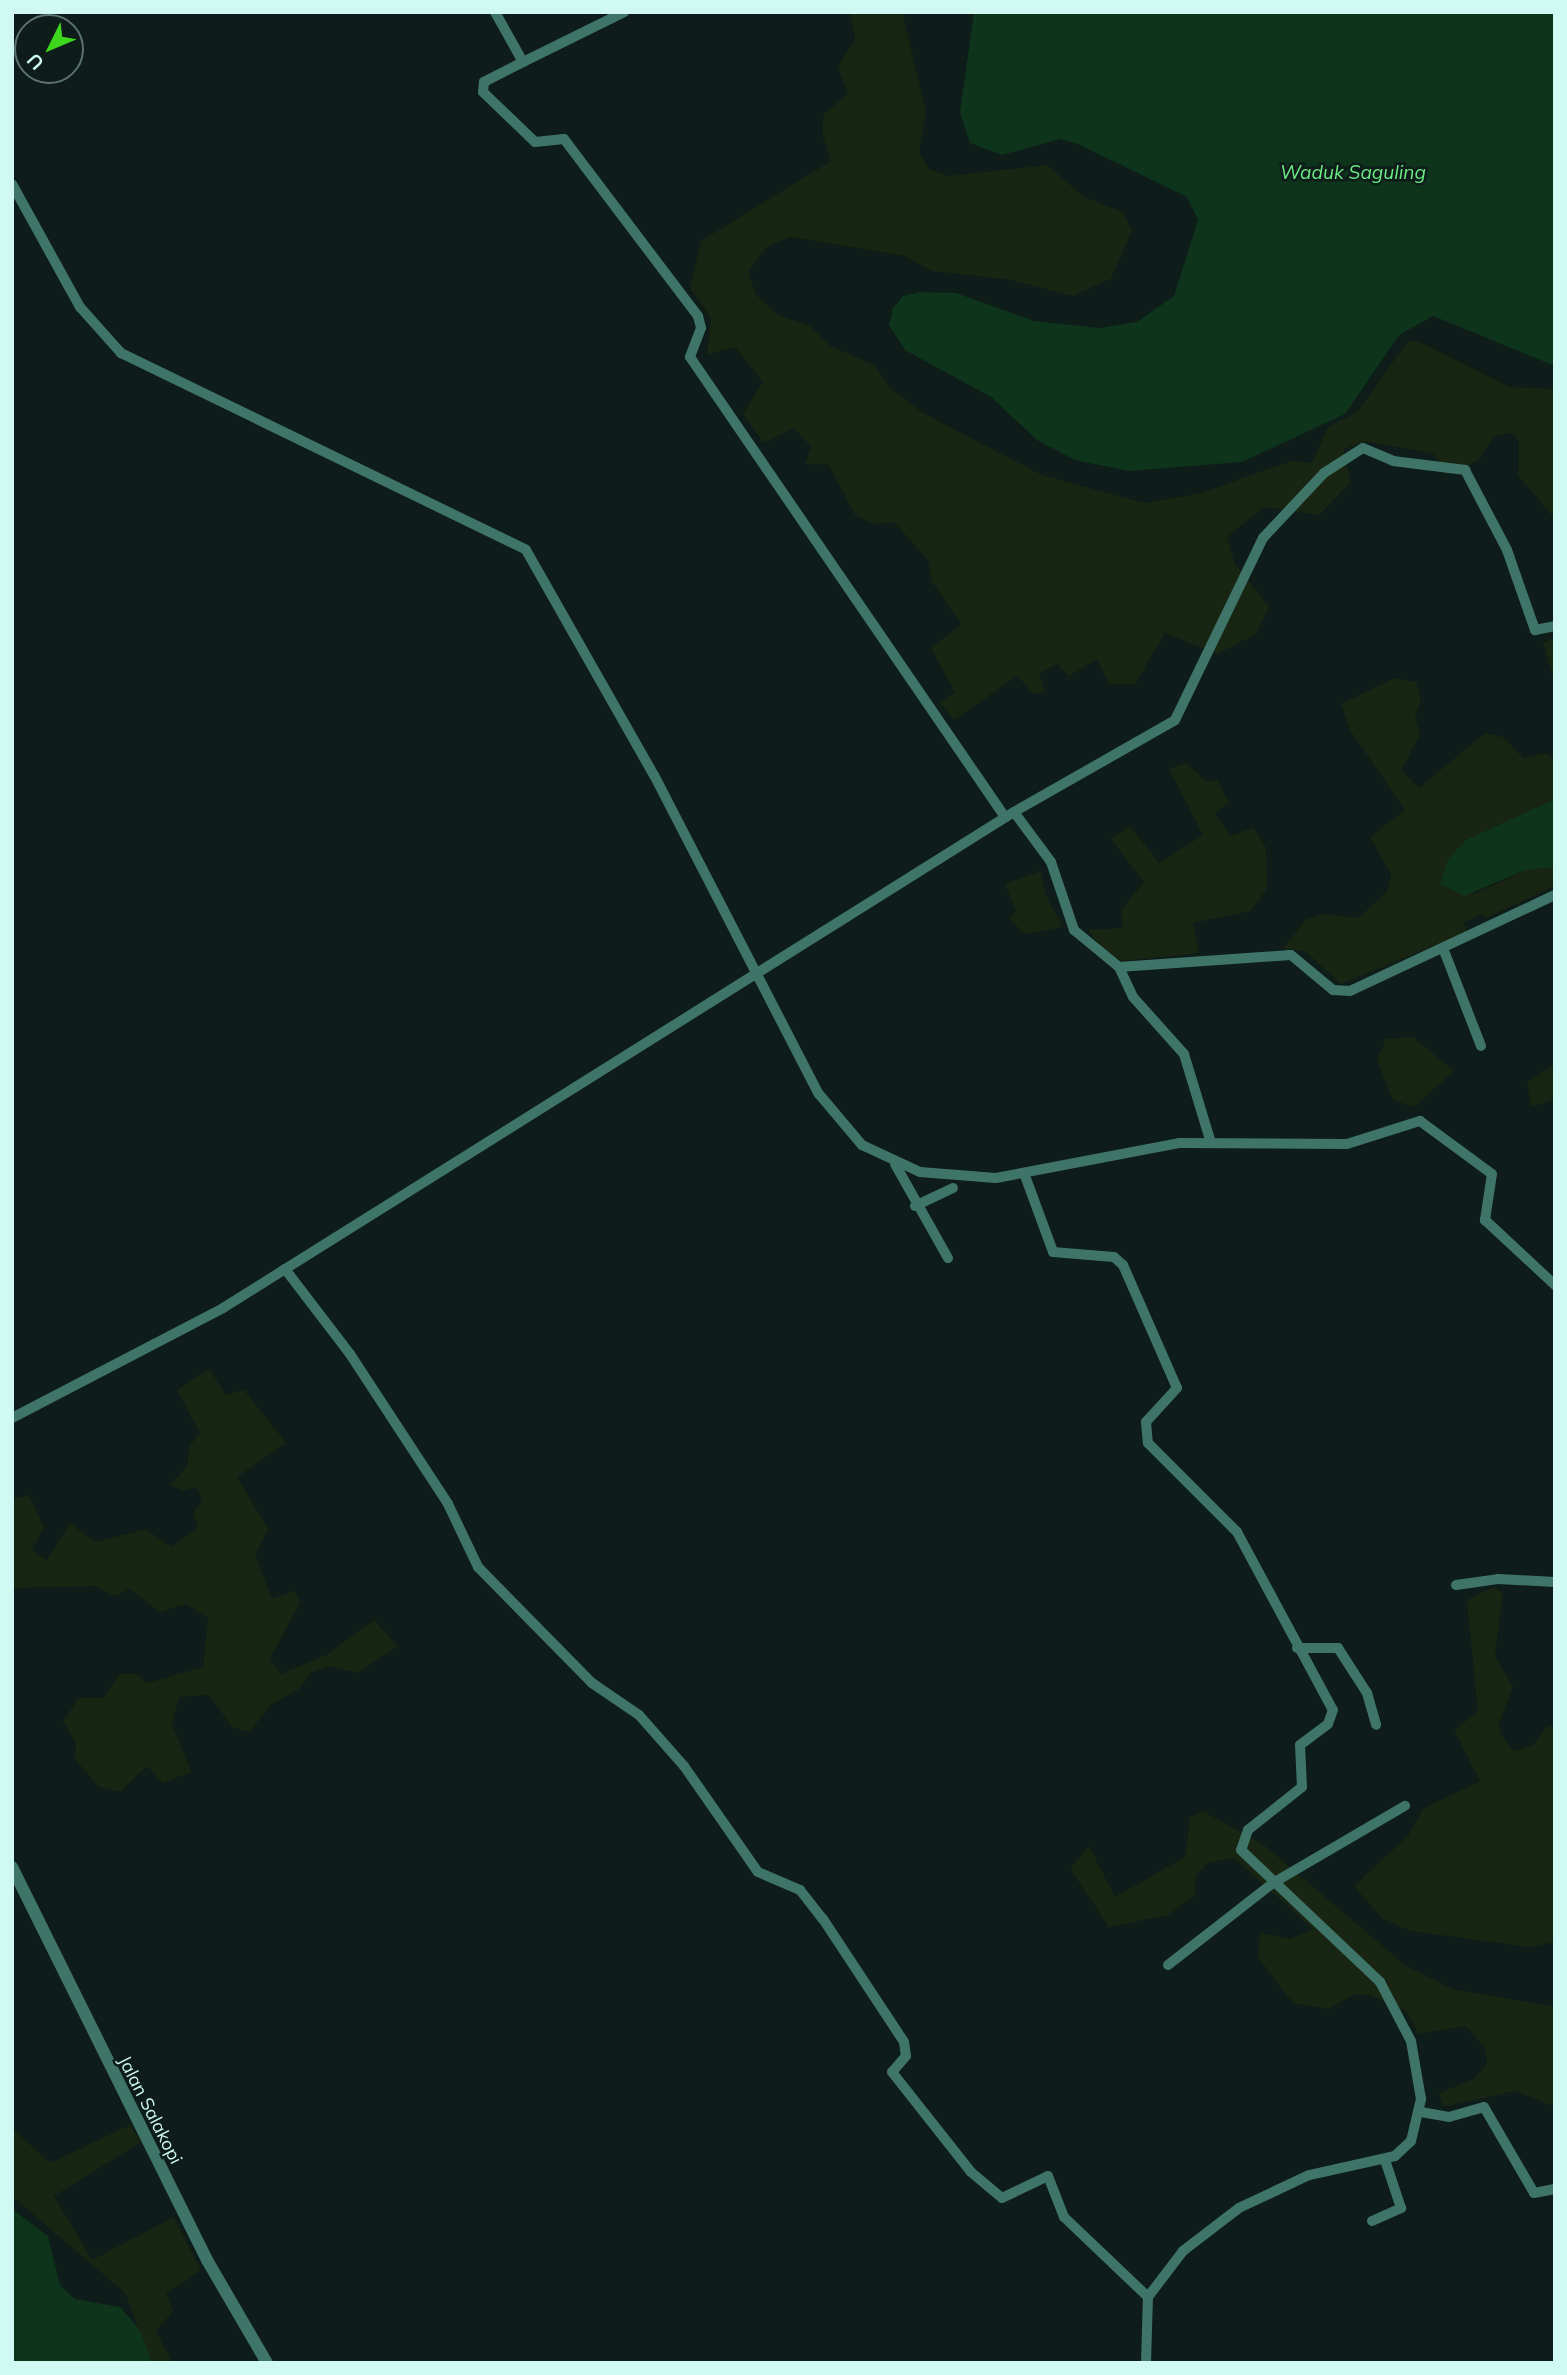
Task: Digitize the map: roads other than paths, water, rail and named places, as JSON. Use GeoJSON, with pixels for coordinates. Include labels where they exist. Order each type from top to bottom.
{"type":"FeatureCollection","features":[{"type":"Feature","properties":{"kind":"street"},"geometry":{"type":"LineString","coordinates":[[495,12],[523,62]]}},
{"type":"Feature","properties":{"kind":"street"},"geometry":{"type":"LineString","coordinates":[[624,12],[484,82],[482,90],[535,142],[564,139],[698,316],[701,328],[690,357],[1009,815],[1051,862],[1077,934],[1119,967],[1140,1007],[1184,1054],[1211,1143]]}},
{"type":"Feature","properties":{"kind":"street"},"geometry":{"type":"LineString","coordinates":[[12,184],[80,307],[121,353],[523,547],[758,973],[832,1115],[852,1138],[895,1164],[978,1178],[1024,1173],[1140,1149],[1211,1143],[1347,1144],[1420,1121],[1492,1174],[1485,1220],[1555,1285]]}},
{"type":"Feature","properties":{"kind":"street"},"geometry":{"type":"LineString","coordinates":[[12,1418],[211,1315],[1009,815],[1175,720],[1264,538],[1324,473],[1363,448],[1393,461],[1465,470],[1507,550],[1535,629],[1555,626]]}},
{"type":"Feature","properties":{"kind":"street"},"geometry":{"type":"LineString","coordinates":[[1119,967],[1291,956],[1329,988],[1343,992],[1555,895]]}},
{"type":"Feature","properties":{"kind":"street"},"geometry":{"type":"LineString","coordinates":[[1443,948],[1481,1046]]}},
{"type":"Feature","properties":{"kind":"street"},"geometry":{"type":"LineString","coordinates":[[895,1164],[915,1206],[948,1258]]}},
{"type":"Feature","properties":{"kind":"street"},"geometry":{"type":"LineString","coordinates":[[1024,1173],[1053,1252],[1114,1257],[1123,1265],[1177,1388],[1146,1422],[1149,1443],[1237,1532],[1333,1715],[1300,1745],[1302,1787],[1243,1836],[1247,1860],[1364,1964],[1393,2002],[1410,2040],[1421,2112],[1411,2141],[1385,2161],[1309,2175],[1239,2208],[1183,2250],[1148,2297],[1146,2363]]}},
{"type":"Feature","properties":{"kind":"street"},"geometry":{"type":"LineString","coordinates":[[915,1206],[953,1188]]}},
{"type":"Feature","properties":{"kind":"street"},"geometry":{"type":"LineString","coordinates":[[285,1269],[350,1354],[448,1504],[478,1567],[592,1684],[639,1715],[684,1766],[758,1872],[800,1889],[831,1929],[904,2042],[906,2056],[892,2072],[971,2172],[1002,2198],[1048,2176],[1064,2217],[1148,2297]]}},
{"type":"Feature","properties":{"kind":"street"},"geometry":{"type":"LineString","coordinates":[[1456,1585],[1498,1578],[1555,1582]]}},
{"type":"Feature","properties":{"kind":"street"},"geometry":{"type":"LineString","coordinates":[[1297,1648],[1338,1648],[1367,1693],[1376,1725]]}},
{"type":"Feature","properties":{"kind":"street"},"geometry":{"type":"LineString","coordinates":[[1167,1965],[1273,1883],[1405,1806]]}},
{"type":"Feature","properties":{"kind":"street","name":"Jalan Salakopi"},"geometry":{"type":"LineString","coordinates":[[12,1867],[194,2236],[267,2363]]}},
{"type":"Feature","properties":{"kind":"street"},"geometry":{"type":"LineString","coordinates":[[1421,2112],[1450,2117],[1484,2107],[1534,2193],[1555,2189]]}},
{"type":"Feature","properties":{"kind":"street"},"geometry":{"type":"LineString","coordinates":[[1372,2221],[1401,2208],[1385,2161]]}},
{"type":"Feature","properties":{"kind":"water","name":"Waduk Saguling"},"geometry":{"type":"Polygon","coordinates":[[[974,12],[1555,12],[1555,366],[1433,316],[1399,335],[1345,414],[1242,462],[1129,471],[1075,460],[1037,440],[991,397],[905,350],[889,325],[893,308],[903,296],[920,292],[956,293],[1034,321],[1099,328],[1137,322],[1174,296],[1198,220],[1187,197],[1078,144],[1060,139],[1002,155],[970,143],[960,113],[974,12]]]}},
{"type":"Feature","properties":{"kind":"water"},"geometry":{"type":"Polygon","coordinates":[[[1555,799],[1555,867],[1525,870],[1464,896],[1440,884],[1448,859],[1466,840],[1555,799]]]}},
{"type":"Feature","properties":{"kind":"water"},"geometry":{"type":"Polygon","coordinates":[[[12,2209],[48,2236],[60,2285],[75,2299],[120,2307],[140,2330],[152,2363],[12,2363],[12,2209]]]}}]}
